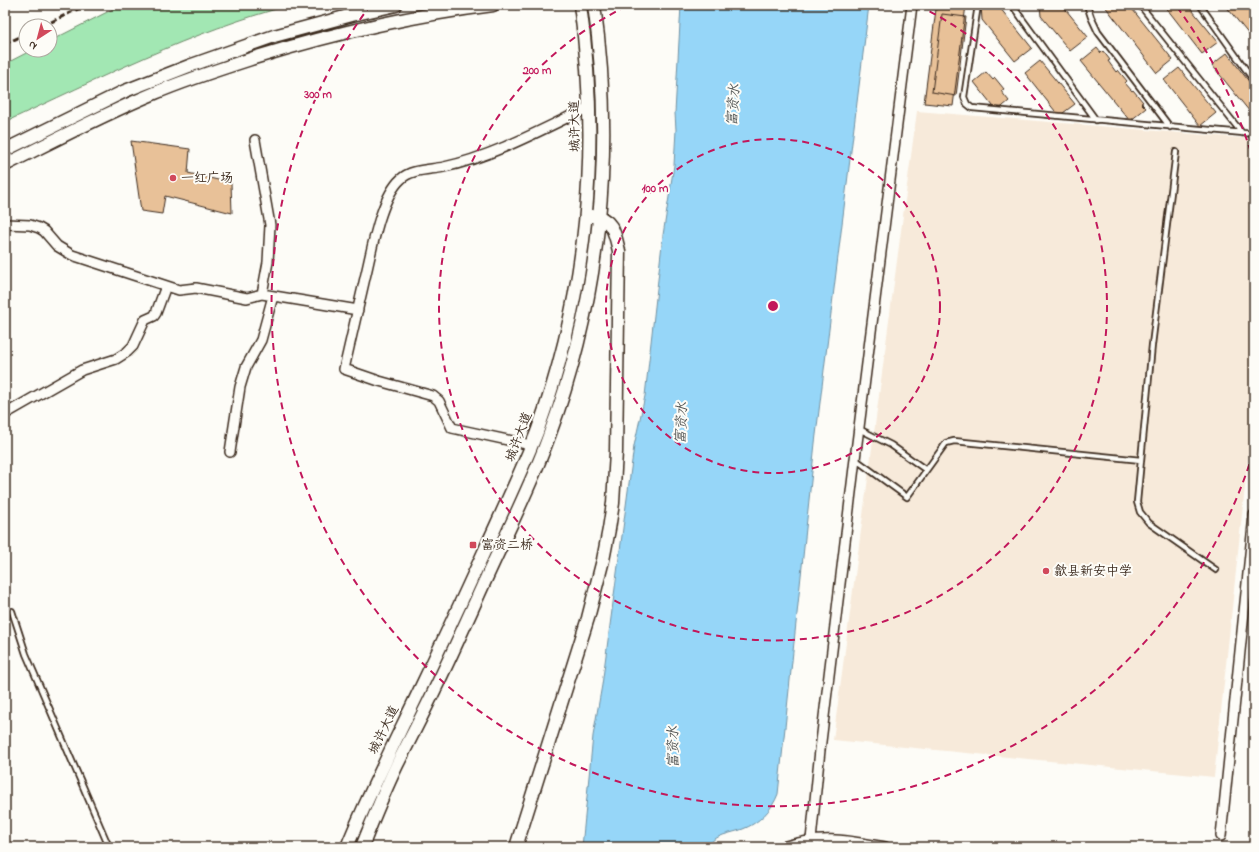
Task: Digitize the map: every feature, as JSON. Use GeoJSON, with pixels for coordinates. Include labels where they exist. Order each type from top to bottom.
{"type":"FeatureCollection","features":[{"type":"Feature","properties":{"kind":"main road"},"geometry":{"type":"LineString","coordinates":[[5,150],[125,91],[189,66],[300,28],[396,5]]}},
{"type":"Feature","properties":{"kind":"main road"},"geometry":{"type":"LineString","coordinates":[[5,165],[131,103],[193,78],[231,65],[317,39],[363,28],[429,14],[493,5]]}},
{"type":"Feature","properties":{"kind":"main road","name":"城许大道"},"geometry":{"type":"LineString","coordinates":[[348,847],[385,761],[427,675],[532,445],[546,405],[565,340],[579,271],[586,216],[590,165],[590,131],[586,54],[580,5]]}},
{"type":"Feature","properties":{"kind":"main road","name":"城许大道"},"geometry":{"type":"LineString","coordinates":[[362,847],[397,766],[436,688],[526,492],[550,435],[569,376],[578,343],[592,273],[599,217],[603,166],[604,131],[594,5]]}},
{"type":"Feature","properties":{"kind":"main road"},"geometry":{"type":"LineString","coordinates":[[516,847],[588,618],[603,560],[613,503],[616,452],[620,250],[613,227],[599,217],[586,216]]}},
{"type":"Feature","properties":{"kind":"street"},"geometry":{"type":"LineString","coordinates":[[811,840],[821,742],[855,459],[912,5]]}},
{"type":"Feature","properties":{"kind":"street"},"geometry":{"type":"LineString","coordinates":[[532,445],[452,428],[439,401],[433,396],[379,381],[344,369],[379,222],[392,190],[401,178],[419,171],[454,164],[487,153],[589,107]]}},
{"type":"Feature","properties":{"kind":"street"},"geometry":{"type":"LineString","coordinates":[[255,140],[270,225],[269,255],[262,294]]}},
{"type":"Feature","properties":{"kind":"street"},"geometry":{"type":"LineString","coordinates":[[5,224],[34,226],[44,231],[62,250],[72,255],[179,290],[196,288],[247,298],[262,294],[358,310]]}},
{"type":"Feature","properties":{"kind":"street"},"geometry":{"type":"LineString","coordinates":[[5,414],[82,370],[116,359],[127,352],[133,346],[145,320],[154,316],[156,313],[166,286]]}},
{"type":"Feature","properties":{"kind":"street"},"geometry":{"type":"LineString","coordinates":[[230,452],[240,387],[246,367],[262,340],[273,296]]}},
{"type":"Feature","properties":{"kind":"street"},"geometry":{"type":"LineString","coordinates":[[1221,836],[1254,515]]}},
{"type":"Feature","properties":{"kind":"street"},"geometry":{"type":"LineString","coordinates":[[782,847],[811,840],[834,839],[885,847]]}},
{"type":"Feature","properties":{"kind":"lane"},"geometry":{"type":"LineString","coordinates":[[978,5],[964,97],[969,106],[975,110],[1254,134]]}},
{"type":"Feature","properties":{"kind":"lane"},"geometry":{"type":"LineString","coordinates":[[1012,5],[1096,120]]}},
{"type":"Feature","properties":{"kind":"lane"},"geometry":{"type":"LineString","coordinates":[[1088,5],[1091,17],[1098,32],[1170,126]]}},
{"type":"Feature","properties":{"kind":"lane"},"geometry":{"type":"LineString","coordinates":[[1140,5],[1242,133]]}},
{"type":"Feature","properties":{"kind":"lane"},"geometry":{"type":"LineString","coordinates":[[1200,5],[1254,82]]}},
{"type":"Feature","properties":{"kind":"lane"},"geometry":{"type":"LineString","coordinates":[[1176,152],[1152,345],[1137,502],[1142,516],[1149,523],[1216,570]]}},
{"type":"Feature","properties":{"kind":"lane"},"geometry":{"type":"LineString","coordinates":[[859,429],[891,445],[926,470]]}},
{"type":"Feature","properties":{"kind":"lane"},"geometry":{"type":"LineString","coordinates":[[855,459],[907,497],[946,443],[954,441],[1141,460]]}},
{"type":"Feature","properties":{"kind":"lane"},"geometry":{"type":"LineString","coordinates":[[12,611],[26,654],[109,847]]}},
{"type":"Feature","properties":{"kind":"shaded area","name":"歙县新安中学"},"geometry":{"type":"Polygon","coordinates":[[[917,111],[1254,139],[1254,402],[1214,777],[833,740],[917,111]]]}},
{"type":"Feature","properties":{"kind":"green space"},"geometry":{"type":"Polygon","coordinates":[[[121,5],[291,5],[217,28],[181,42],[5,122],[5,64],[18,57],[58,58],[58,37],[121,5]]]}},
{"type":"Feature","properties":{"kind":"water","name":"富资水"},"geometry":{"type":"Polygon","coordinates":[[[681,5],[869,5],[815,443],[778,794],[769,811],[760,820],[743,829],[714,839],[707,847],[582,847],[593,736],[602,685],[634,446],[645,396],[663,235],[674,165],[676,130],[675,113],[681,5]]]}},
{"type":"Feature","properties":{"kind":"building"},"geometry":{"type":"Polygon","coordinates":[[[951,5],[966,5],[953,106],[924,103],[936,9],[951,5]]]}},
{"type":"Feature","properties":{"kind":"building"},"geometry":{"type":"Polygon","coordinates":[[[981,5],[1000,5],[1000,8],[1032,48],[1015,61],[982,20],[981,5]]]}},
{"type":"Feature","properties":{"kind":"building"},"geometry":{"type":"Polygon","coordinates":[[[1040,5],[1062,5],[1088,37],[1070,51],[1041,16],[1040,5]]]}},
{"type":"Feature","properties":{"kind":"building"},"geometry":{"type":"Polygon","coordinates":[[[1104,5],[1129,5],[1173,60],[1157,73],[1104,5]]]}},
{"type":"Feature","properties":{"kind":"building"},"geometry":{"type":"Polygon","coordinates":[[[1164,5],[1188,5],[1218,42],[1202,54],[1164,5]]]}},
{"type":"Feature","properties":{"kind":"building"},"geometry":{"type":"Polygon","coordinates":[[[1225,5],[1252,5],[1254,8],[1254,41],[1225,5]]]}},
{"type":"Feature","properties":{"kind":"building"},"geometry":{"type":"Polygon","coordinates":[[[942,14],[966,17],[956,96],[932,92],[942,14]]]}},
{"type":"Feature","properties":{"kind":"building"},"geometry":{"type":"Polygon","coordinates":[[[1097,48],[1101,53],[1103,51],[1110,60],[1108,61],[1116,72],[1118,70],[1127,81],[1125,83],[1132,91],[1133,90],[1146,108],[1130,121],[1081,61],[1097,48]]]}},
{"type":"Feature","properties":{"kind":"building"},"geometry":{"type":"Polygon","coordinates":[[[1227,53],[1254,88],[1254,117],[1212,65],[1227,53]]]}},
{"type":"Feature","properties":{"kind":"building"},"geometry":{"type":"Polygon","coordinates":[[[1040,61],[1075,104],[1059,116],[1025,73],[1040,61]]]}},
{"type":"Feature","properties":{"kind":"building"},"geometry":{"type":"Polygon","coordinates":[[[1179,68],[1216,113],[1200,126],[1164,80],[1179,68]]]}},
{"type":"Feature","properties":{"kind":"building"},"geometry":{"type":"Polygon","coordinates":[[[986,72],[993,80],[995,78],[1004,89],[1001,91],[1009,101],[997,111],[974,82],[986,72]]]}},
{"type":"Feature","properties":{"kind":"building","name":"一红广场"},"geometry":{"type":"Polygon","coordinates":[[[131,141],[190,149],[188,173],[231,183],[232,213],[165,196],[162,214],[141,211],[131,141]]]}},
{"type":"Feature","properties":{"kind":"railway"},"geometry":{"type":"LineString","coordinates":[[58,19],[86,5]]}},
{"type":"Feature","properties":{"kind":"railway"},"geometry":{"type":"LineString","coordinates":[[5,44],[18,38]]}},
{"type":"Feature","properties":{"kind":"place","name":"一红广场"},"geometry":{"type":"Point","coordinates":[173,178]}},
{"type":"Feature","properties":{"kind":"place","name":"富资二桥"},"geometry":{"type":"Point","coordinates":[473,545]}},
{"type":"Feature","properties":{"kind":"place","name":"歙县新安中学"},"geometry":{"type":"Point","coordinates":[1046,571]}}]}
